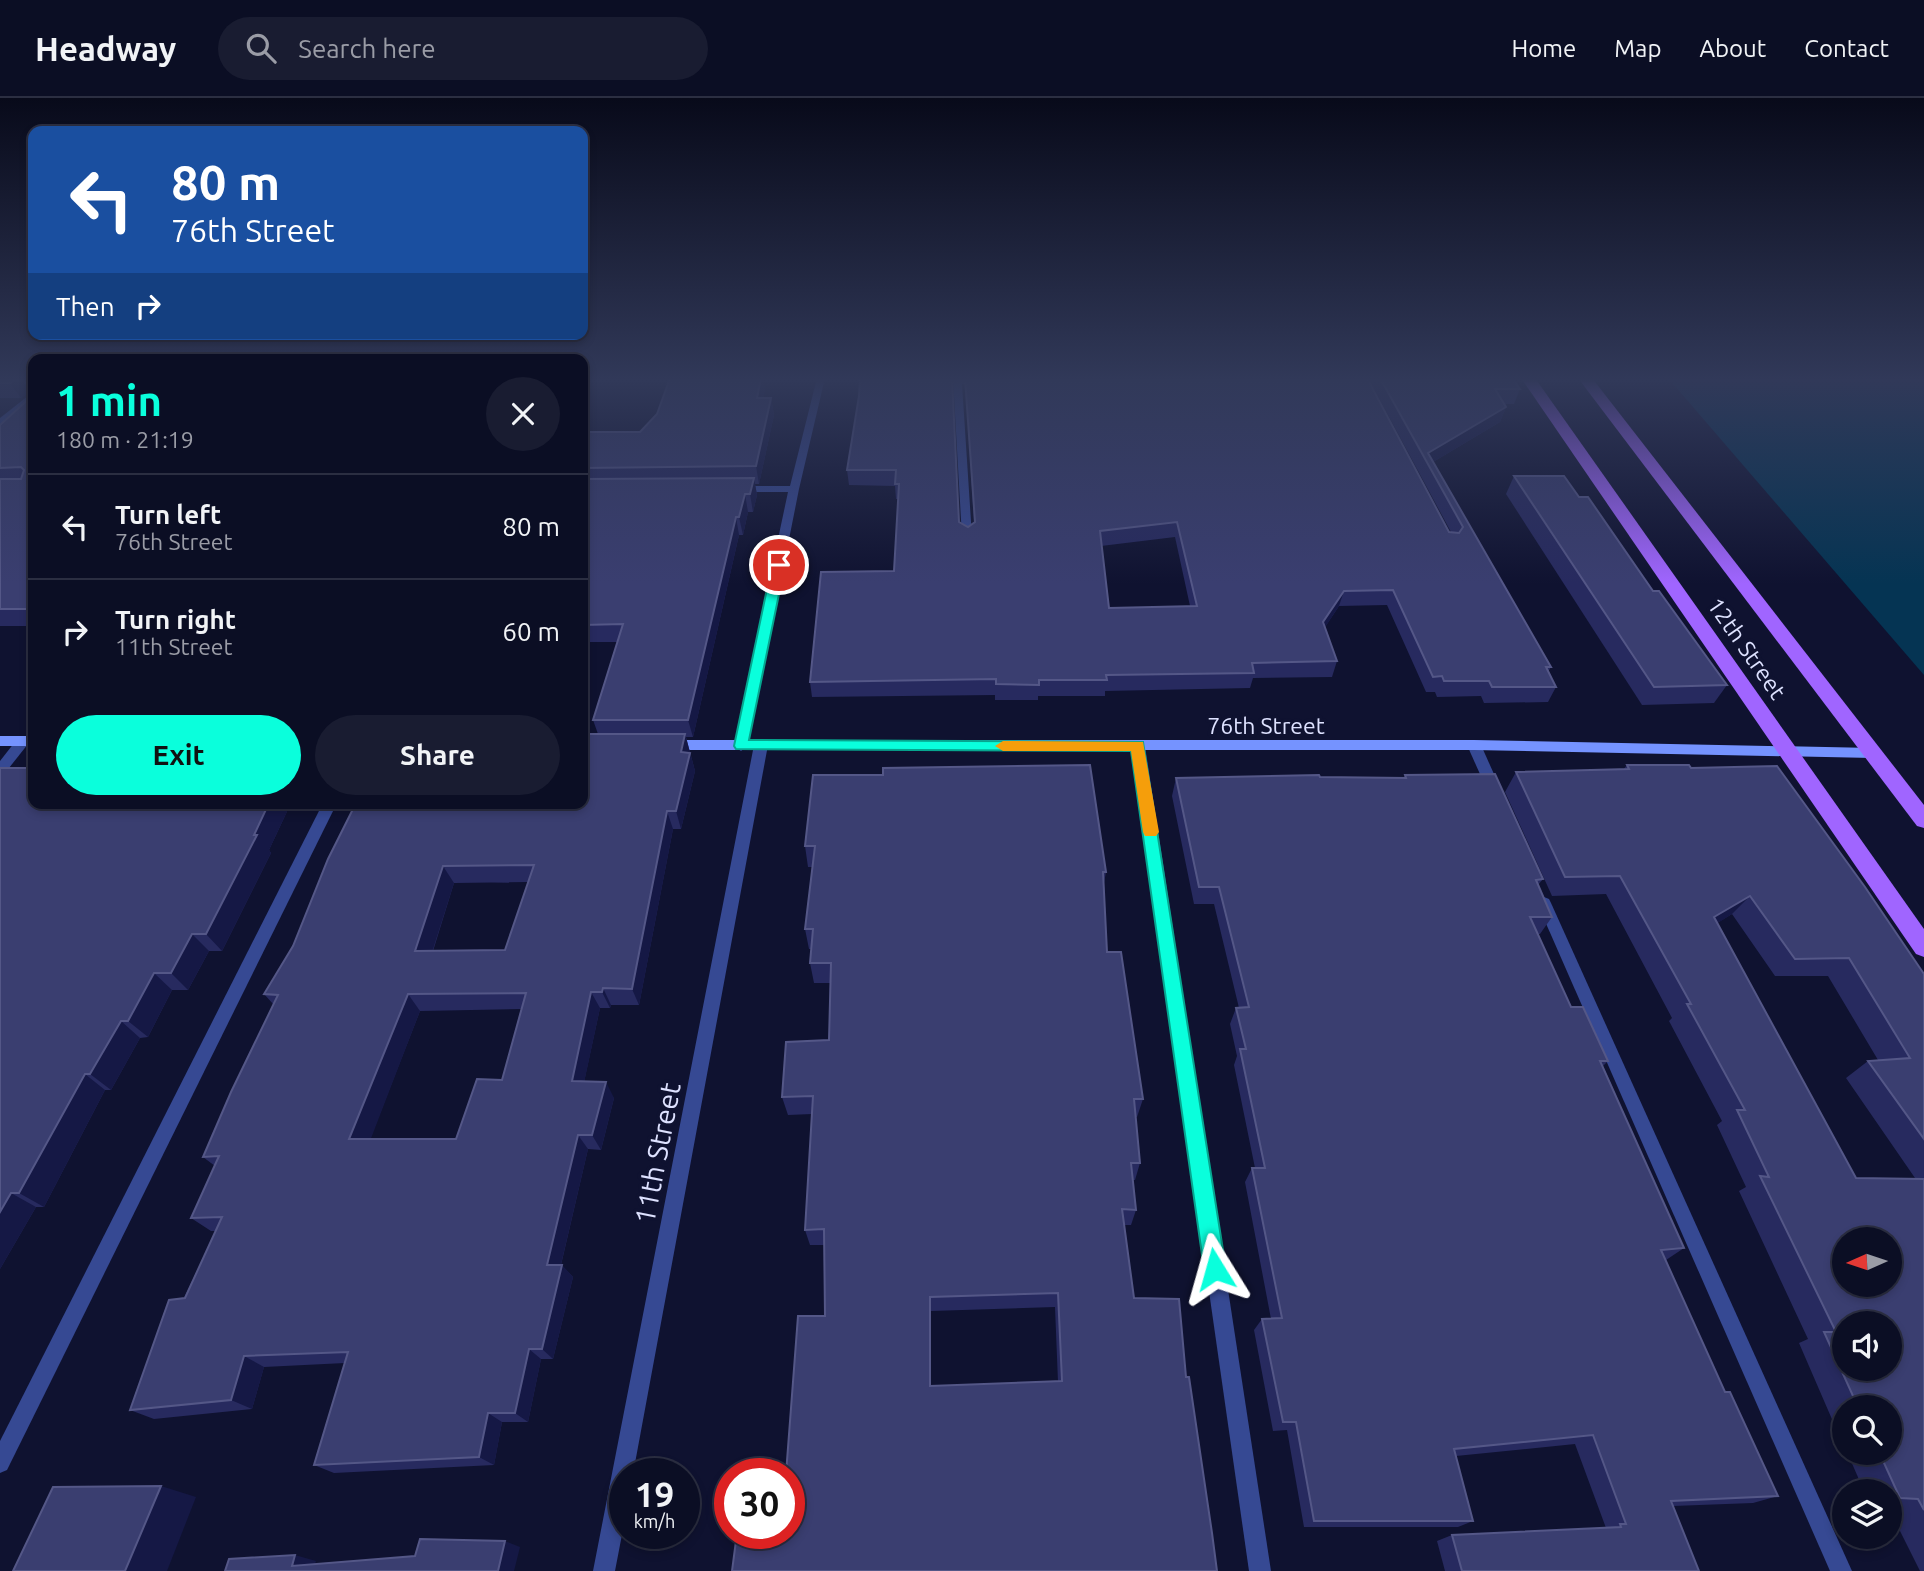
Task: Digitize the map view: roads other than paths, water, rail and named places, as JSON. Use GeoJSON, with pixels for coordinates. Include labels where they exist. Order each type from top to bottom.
{"type":"FeatureCollection","features":[{"type":"Feature","properties":{"kind":"main road","name":"12th Street"},"geometry":{"type":"LineString","coordinates":[[1576,447],[1924,947]]}},
{"type":"Feature","properties":{"kind":"main road","name":"12th Street"},"geometry":{"type":"LineString","coordinates":[[1638,447],[1924,820]]}},
{"type":"Feature","properties":{"kind":"street"},"geometry":{"type":"LineString","coordinates":[[741,746],[804,447]]}},
{"type":"Feature","properties":{"kind":"street"},"geometry":{"type":"LineString","coordinates":[[961,447],[967,537]]}},
{"type":"Feature","properties":{"kind":"street"},"geometry":{"type":"LineString","coordinates":[[728,489],[794,489]]}},
{"type":"Feature","properties":{"kind":"street"},"geometry":{"type":"LineString","coordinates":[[0,741],[28,741]]}},
{"type":"Feature","properties":{"kind":"street"},"geometry":{"type":"LineString","coordinates":[[0,770],[28,741]]}},
{"type":"Feature","properties":{"kind":"street","name":"76th Street"},"geometry":{"type":"LineString","coordinates":[[662,745],[1474,746],[1873,753]]}},
{"type":"Feature","properties":{"kind":"street","name":"11th Street"},"geometry":{"type":"LineString","coordinates":[[604,1571],[761,745]]}},
{"type":"Feature","properties":{"kind":"street"},"geometry":{"type":"LineString","coordinates":[[1138,746],[1260,1571]]}},
{"type":"Feature","properties":{"kind":"street"},"geometry":{"type":"LineString","coordinates":[[1474,746],[1502,808]]}},
{"type":"Feature","properties":{"kind":"street"},"geometry":{"type":"LineString","coordinates":[[0,1463],[327,809]]}},
{"type":"Feature","properties":{"kind":"street"},"geometry":{"type":"LineString","coordinates":[[1536,884],[1841,1571]]}},
{"type":"Feature","properties":{"kind":"water"},"geometry":{"type":"Polygon","coordinates":[[[1727,447],[1924,447],[1924,675],[1727,447]]]}}]}
